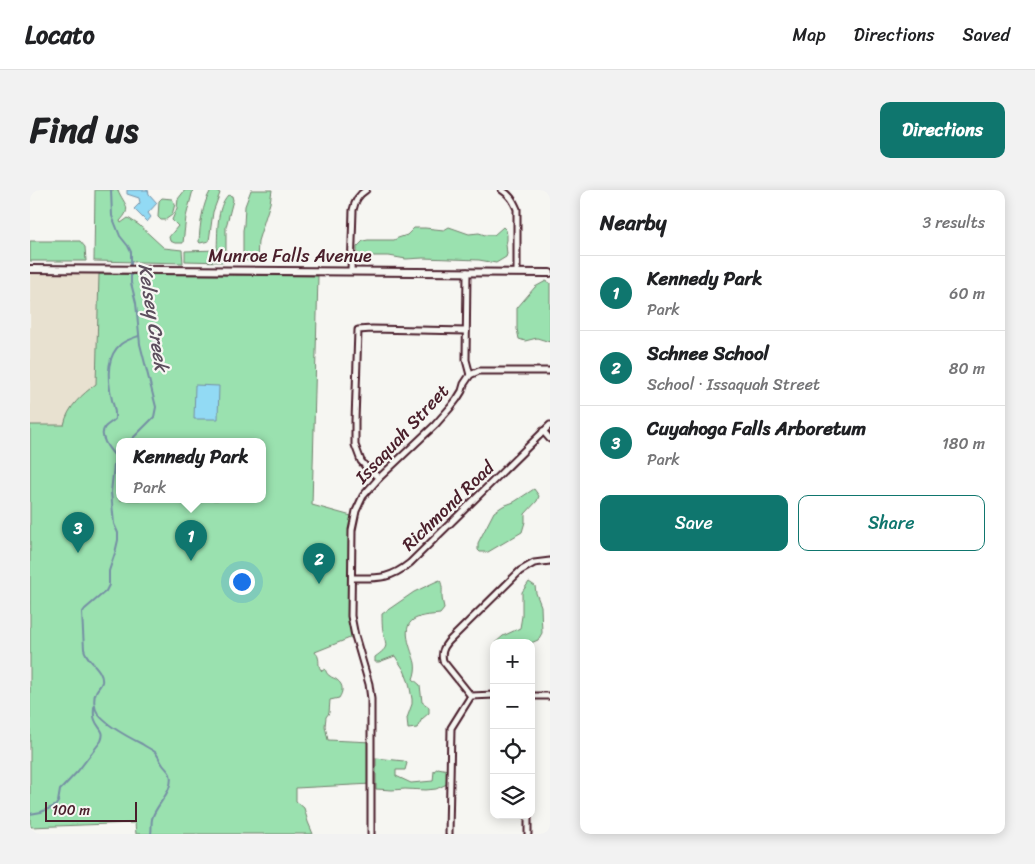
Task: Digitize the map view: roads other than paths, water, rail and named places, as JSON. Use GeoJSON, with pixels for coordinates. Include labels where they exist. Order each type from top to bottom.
{"type":"FeatureCollection","features":[{"type":"Feature","properties":{"kind":"street"},"geometry":{"type":"LineString","coordinates":[[351,271],[353,210],[356,201],[366,190]]}},
{"type":"Feature","properties":{"kind":"street"},"geometry":{"type":"LineString","coordinates":[[502,190],[513,200],[517,209],[517,272]]}},
{"type":"Feature","properties":{"kind":"street","name":"Munroe Falls Avenue"},"geometry":{"type":"LineString","coordinates":[[30,269],[550,273]]}},
{"type":"Feature","properties":{"kind":"street"},"geometry":{"type":"LineString","coordinates":[[467,272],[466,360],[470,375],[486,371],[550,372]]}},
{"type":"Feature","properties":{"kind":"street"},"geometry":{"type":"LineString","coordinates":[[379,478],[361,461],[355,445],[358,330],[466,331]]}},
{"type":"Feature","properties":{"kind":"street","name":"Issaquah Street"},"geometry":{"type":"LineString","coordinates":[[371,834],[371,698],[366,673],[352,626],[352,530],[356,512],[363,496],[379,478],[435,425],[458,399],[470,375]]}},
{"type":"Feature","properties":{"kind":"street","name":"Richmond Road"},"geometry":{"type":"LineString","coordinates":[[352,578],[382,578],[400,571],[550,424]]}},
{"type":"Feature","properties":{"kind":"street"},"geometry":{"type":"LineString","coordinates":[[543,431],[550,439]]}},
{"type":"Feature","properties":{"kind":"street"},"geometry":{"type":"LineString","coordinates":[[471,696],[443,661],[444,646],[520,571],[534,563],[550,561]]}},
{"type":"Feature","properties":{"kind":"street"},"geometry":{"type":"LineString","coordinates":[[471,696],[490,695]]}},
{"type":"Feature","properties":{"kind":"street"},"geometry":{"type":"LineString","coordinates":[[449,834],[451,728],[471,696]]}},
{"type":"Feature","properties":{"kind":"street"},"geometry":{"type":"LineString","coordinates":[[535,696],[550,696]]}},
{"type":"Feature","properties":{"kind":"street"},"geometry":{"type":"LineString","coordinates":[[528,819],[528,834]]}},
{"type":"Feature","properties":{"kind":"water"},"geometry":{"type":"Polygon","coordinates":[[[127,190],[148,190],[157,203],[148,213],[151,217],[147,222],[134,209],[140,203],[139,198],[127,194],[127,190]]]}},
{"type":"Feature","properties":{"kind":"water"},"geometry":{"type":"Polygon","coordinates":[[[195,385],[219,386],[218,419],[194,419],[195,385]]]}},
{"type":"Feature","properties":{"kind":"waterway","name":"Kelsey Creek"},"geometry":{"type":"LineString","coordinates":[[111,190],[112,216],[120,236],[131,252],[131,283],[136,303],[140,344],[156,407],[154,417],[133,438]]}},
{"type":"Feature","properties":{"kind":"waterway"},"geometry":{"type":"LineString","coordinates":[[115,456],[105,442],[103,434],[105,427],[115,419],[109,386],[110,363],[116,349],[121,344],[139,336]]}},
{"type":"Feature","properties":{"kind":"waterway","name":"Kelsey Creek"},"geometry":{"type":"LineString","coordinates":[[116,455],[111,492],[114,524],[118,533],[118,540],[109,571],[109,585],[106,591],[82,613],[84,649],[102,677],[102,682],[94,697],[98,714],[112,727],[155,752],[170,774],[170,786],[152,819],[151,834]]}},
{"type":"Feature","properties":{"kind":"waterway"},"geometry":{"type":"LineString","coordinates":[[30,814],[55,806],[58,802],[60,790],[78,771],[101,741],[103,734],[94,718],[94,707]]}},
{"type":"Feature","properties":{"kind":"place","name":"Cuyahoga Falls Arboretum"},"geometry":{"type":"Point","coordinates":[78,553]}},
{"type":"Feature","properties":{"kind":"place","name":"Kennedy Park"},"geometry":{"type":"Point","coordinates":[191,561]}},
{"type":"Feature","properties":{"kind":"place","name":"Schnee School"},"geometry":{"type":"Point","coordinates":[319,584]}}]}
